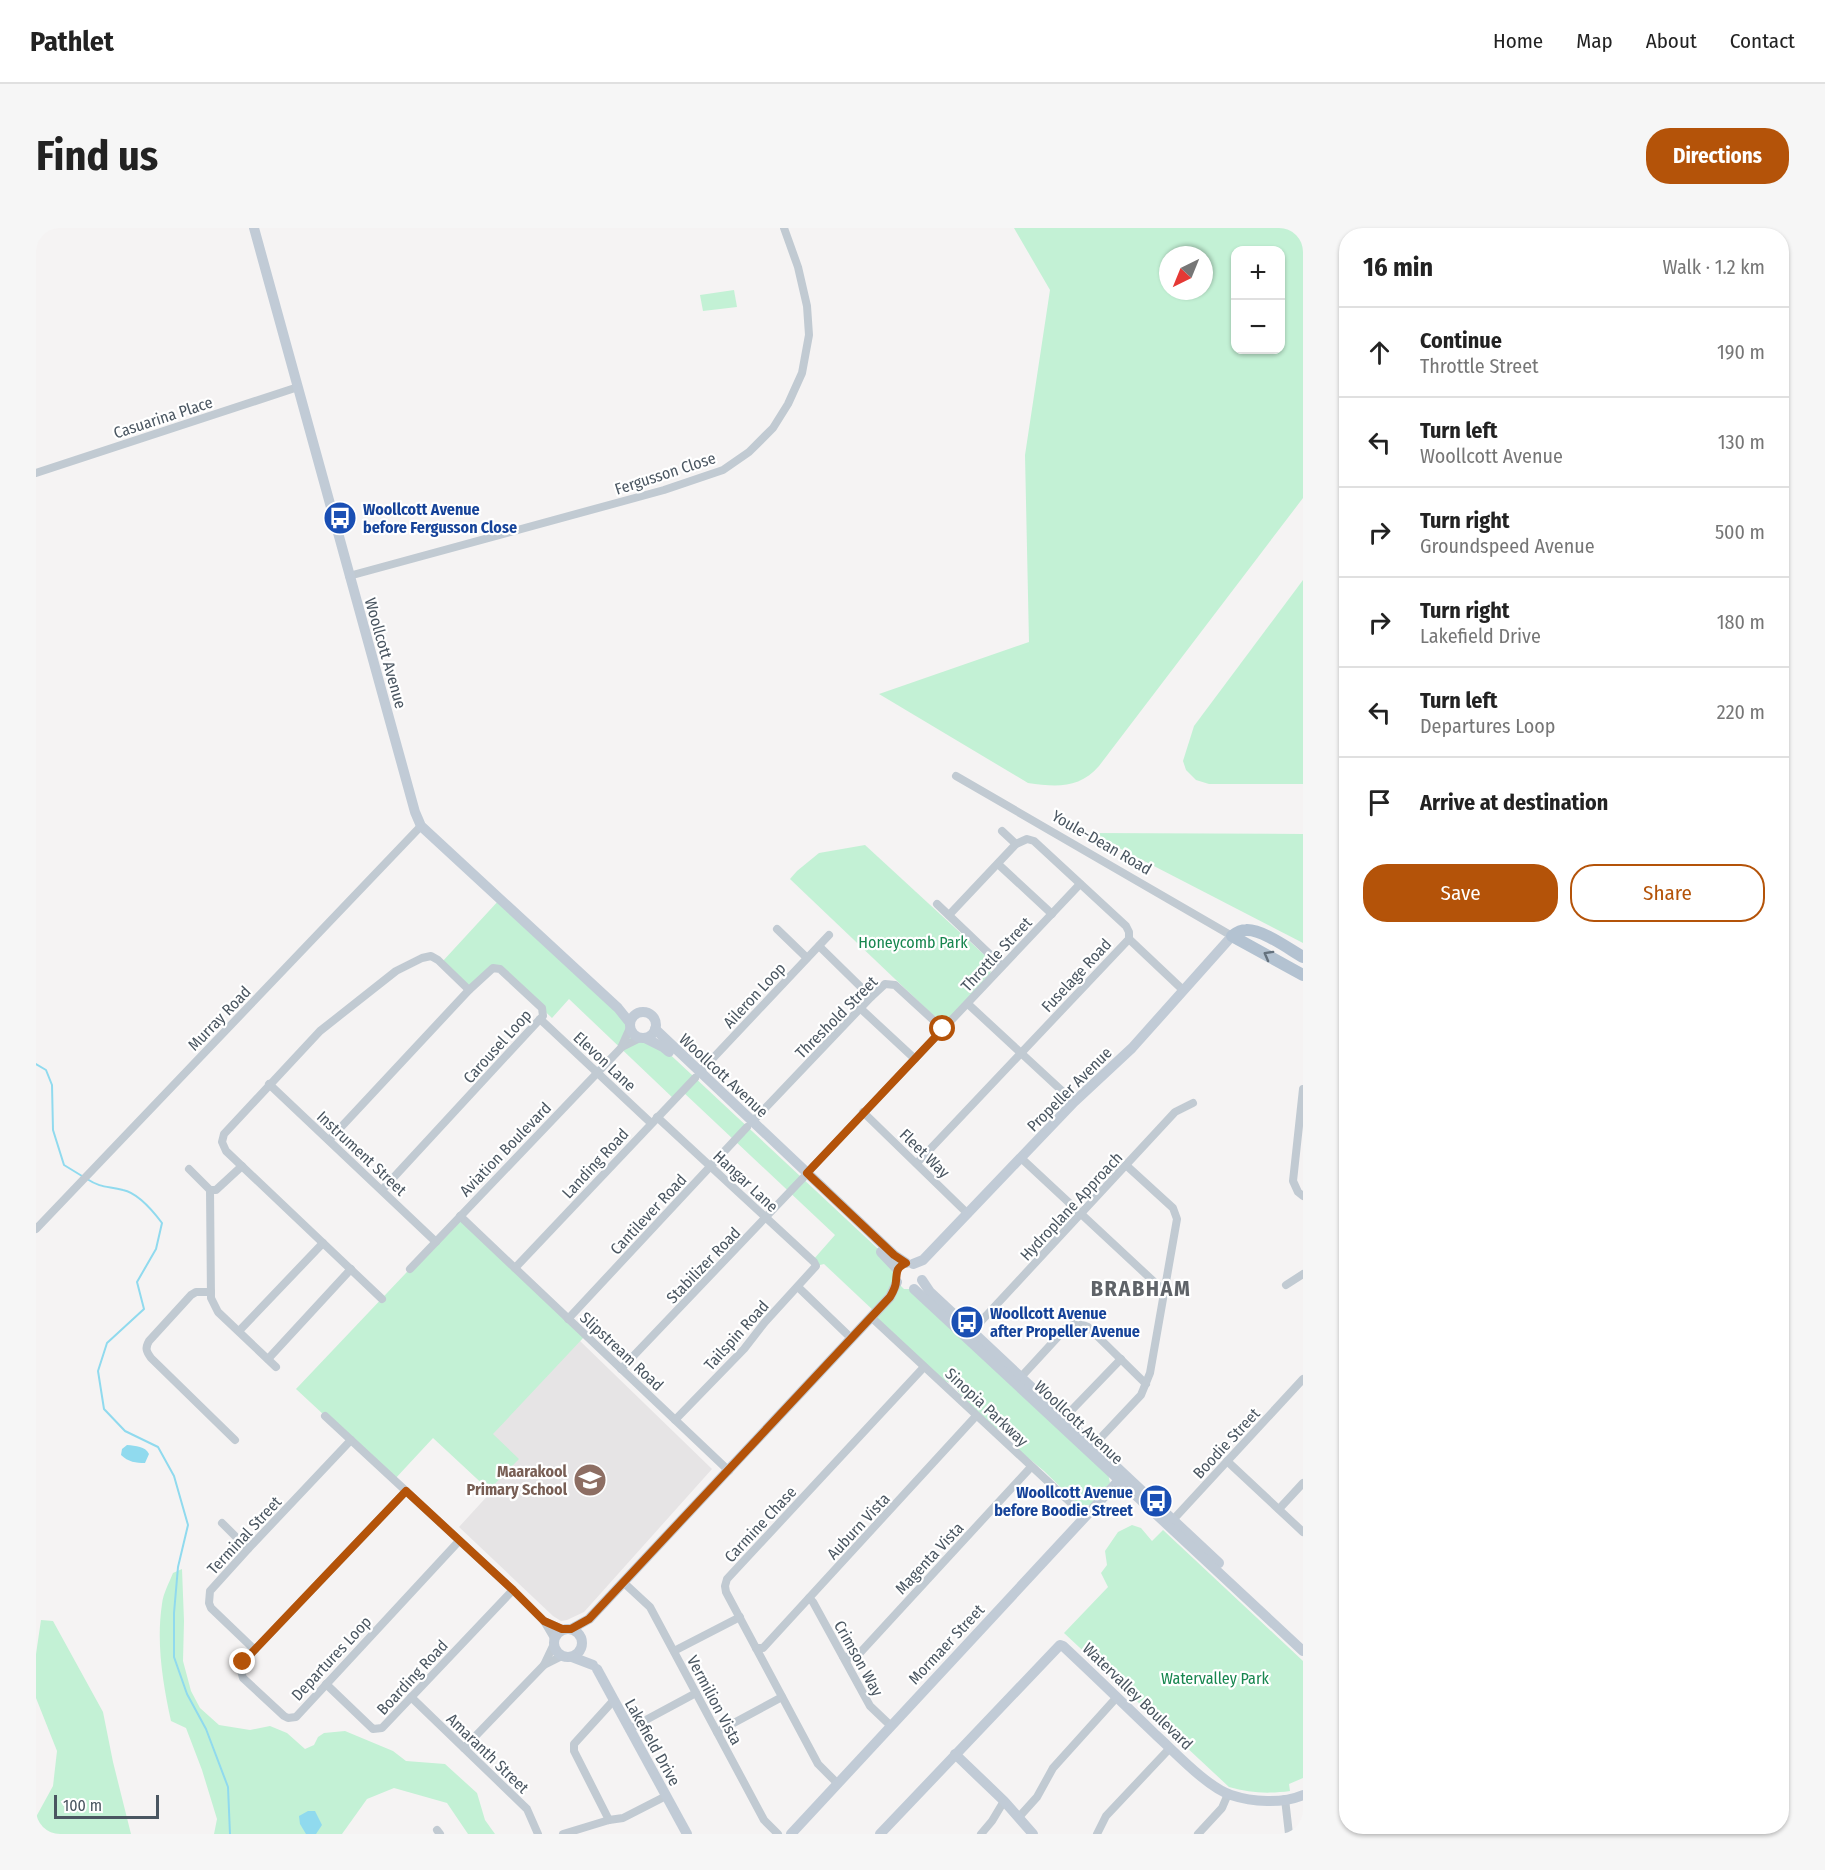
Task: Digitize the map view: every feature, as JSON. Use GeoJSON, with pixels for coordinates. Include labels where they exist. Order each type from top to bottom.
{"type":"FeatureCollection","features":[{"type":"Feature","properties":{"kind":"main road"},"geometry":{"type":"LineString","coordinates":[[1232,936],[1246,930],[1258,932],[1303,957]]}},
{"type":"Feature","properties":{"kind":"main road","name":"Youle-Dean Road"},"geometry":{"type":"LineString","coordinates":[[1232,936],[1303,975]]}},
{"type":"Feature","properties":{"kind":"street","name":"Woollcott Avenue"},"geometry":{"type":"LineString","coordinates":[[254,228],[349,576],[415,812],[421,826],[618,1008],[632,1022],[633,1034],[663,1047],[697,1075],[805,1176],[890,1260],[914,1268],[930,1292],[1093,1446],[1121,1477]]}},
{"type":"Feature","properties":{"kind":"street","name":"Fergusson Close"},"geometry":{"type":"LineString","coordinates":[[349,576],[664,490],[723,470],[748,452],[773,428],[788,404],[802,373],[809,335],[807,306],[798,267],[784,228]]}},
{"type":"Feature","properties":{"kind":"street","name":"Casuarina Place"},"geometry":{"type":"LineString","coordinates":[[36,473],[298,387]]}},
{"type":"Feature","properties":{"kind":"street","name":"Youle-Dean Road"},"geometry":{"type":"LineString","coordinates":[[956,776],[1232,936]]}},
{"type":"Feature","properties":{"kind":"street","name":"Murray Road"},"geometry":{"type":"LineString","coordinates":[[36,1229],[421,826]]}},
{"type":"Feature","properties":{"kind":"street"},"geometry":{"type":"LineString","coordinates":[[949,915],[1016,844],[1002,831]]}},
{"type":"Feature","properties":{"kind":"street","name":"Fuselage Road"},"geometry":{"type":"LineString","coordinates":[[917,1163],[1129,939],[1126,926],[1034,841],[1027,839],[1016,844]]}},
{"type":"Feature","properties":{"kind":"street"},"geometry":{"type":"LineString","coordinates":[[998,864],[1052,914]]}},
{"type":"Feature","properties":{"kind":"street","name":"Throttle Street"},"geometry":{"type":"LineString","coordinates":[[805,1176],[1080,884]]}},
{"type":"Feature","properties":{"kind":"street"},"geometry":{"type":"LineString","coordinates":[[937,904],[1002,966]]}},
{"type":"Feature","properties":{"kind":"street"},"geometry":{"type":"LineString","coordinates":[[777,929],[807,958]]}},
{"type":"Feature","properties":{"kind":"street","name":"Aileron Loop"},"geometry":{"type":"LineString","coordinates":[[697,1075],[829,935]]}},
{"type":"Feature","properties":{"kind":"street","name":"Propeller Avenue"},"geometry":{"type":"LineString","coordinates":[[914,1268],[1074,1102],[1132,1048],[1232,936]]}},
{"type":"Feature","properties":{"kind":"street"},"geometry":{"type":"LineString","coordinates":[[1129,939],[1183,990]]}},
{"type":"Feature","properties":{"kind":"street"},"geometry":{"type":"LineString","coordinates":[[819,946],[871,997]]}},
{"type":"Feature","properties":{"kind":"street"},"geometry":{"type":"LineString","coordinates":[[382,1299],[226,1151],[222,1142],[224,1134],[320,1031],[396,971],[431,956],[469,990]]}},
{"type":"Feature","properties":{"kind":"street","name":"Carousel Loop"},"geometry":{"type":"LineString","coordinates":[[329,1140],[469,990],[493,968],[500,969],[542,1008],[543,1016],[540,1020],[382,1190]]}},
{"type":"Feature","properties":{"kind":"street","name":"Threshold Street"},"geometry":{"type":"LineString","coordinates":[[750,1124],[885,984],[895,985],[943,1029]]}},
{"type":"Feature","properties":{"kind":"street"},"geometry":{"type":"LineString","coordinates":[[968,1004],[1074,1102]]}},
{"type":"Feature","properties":{"kind":"street"},"geometry":{"type":"LineString","coordinates":[[860,1008],[915,1059]]}},
{"type":"Feature","properties":{"kind":"street","name":"Woollcott Avenue"},"geometry":{"type":"LineString","coordinates":[[632,1022],[642,1013],[650,1015],[655,1021],[655,1029],[697,1075]]}},
{"type":"Feature","properties":{"kind":"street","name":"Elevon Lane"},"geometry":{"type":"LineString","coordinates":[[540,1020],[597,1073],[654,1120]]}},
{"type":"Feature","properties":{"kind":"street","name":"Aviation Boulevard"},"geometry":{"type":"LineString","coordinates":[[410,1269],[621,1048],[632,1022]]}},
{"type":"Feature","properties":{"kind":"street"},"geometry":{"type":"LineString","coordinates":[[643,1038],[651,1035],[655,1029]]}},
{"type":"Feature","properties":{"kind":"street","name":"Aviation Boulevard"},"geometry":{"type":"LineString","coordinates":[[621,1048],[643,1038]]}},
{"type":"Feature","properties":{"kind":"street","name":"Landing Road"},"geometry":{"type":"LineString","coordinates":[[515,1268],[697,1075]]}},
{"type":"Feature","properties":{"kind":"street","name":"Instrument Street"},"geometry":{"type":"LineString","coordinates":[[269,1084],[436,1242]]}},
{"type":"Feature","properties":{"kind":"street"},"geometry":{"type":"LineString","coordinates":[[1303,1089],[1293,1181],[1298,1192],[1303,1196]]}},
{"type":"Feature","properties":{"kind":"street","name":"Hydroplane Approach"},"geometry":{"type":"LineString","coordinates":[[972,1331],[1128,1166],[1175,1112],[1193,1103]]}},
{"type":"Feature","properties":{"kind":"street","name":"Fleet Way"},"geometry":{"type":"LineString","coordinates":[[863,1112],[968,1214]]}},
{"type":"Feature","properties":{"kind":"street","name":"Hangar Lane"},"geometry":{"type":"LineString","coordinates":[[654,1120],[711,1167],[816,1266]]}},
{"type":"Feature","properties":{"kind":"street","name":"Cantilever Road"},"geometry":{"type":"LineString","coordinates":[[568,1319],[750,1124]]}},
{"type":"Feature","properties":{"kind":"street"},"geometry":{"type":"LineString","coordinates":[[1021,1158],[1165,1292]]}},
{"type":"Feature","properties":{"kind":"street"},"geometry":{"type":"LineString","coordinates":[[210,1190],[216,1190],[242,1166]]}},
{"type":"Feature","properties":{"kind":"street"},"geometry":{"type":"LineString","coordinates":[[1093,1446],[1141,1395],[1146,1384],[1150,1373],[1177,1219],[1173,1208],[1128,1166]]}},
{"type":"Feature","properties":{"kind":"street"},"geometry":{"type":"LineString","coordinates":[[189,1169],[210,1190],[211,1298],[218,1312],[276,1367]]}},
{"type":"Feature","properties":{"kind":"street","name":"Stabilizer Road"},"geometry":{"type":"LineString","coordinates":[[621,1369],[805,1176]]}},
{"type":"Feature","properties":{"kind":"street","name":"Slipstream Road"},"geometry":{"type":"LineString","coordinates":[[460,1216],[729,1470]]}},
{"type":"Feature","properties":{"kind":"street"},"geometry":{"type":"LineString","coordinates":[[239,1331],[323,1243]]}},
{"type":"Feature","properties":{"kind":"street","name":"Tailspin Road"},"geometry":{"type":"LineString","coordinates":[[675,1420],[744,1349],[765,1322],[816,1266]]}},
{"type":"Feature","properties":{"kind":"street"},"geometry":{"type":"LineString","coordinates":[[464,1748],[544,1665],[558,1632],[589,1619],[890,1297],[905,1287],[920,1284],[914,1268],[896,1274],[905,1287]]}},
{"type":"Feature","properties":{"kind":"street"},"geometry":{"type":"LineString","coordinates":[[268,1359],[351,1269]]}},
{"type":"Feature","properties":{"kind":"street"},"geometry":{"type":"LineString","coordinates":[[1286,1285],[1303,1274]]}},
{"type":"Feature","properties":{"kind":"street"},"geometry":{"type":"LineString","coordinates":[[798,1287],[851,1338]]}},
{"type":"Feature","properties":{"kind":"street","name":"Woollcott Avenue"},"geometry":{"type":"LineString","coordinates":[[905,1287],[1121,1477],[1302,1646]]}},
{"type":"Feature","properties":{"kind":"street"},"geometry":{"type":"LineString","coordinates":[[211,1292],[196,1292],[191,1295],[149,1341],[146,1351],[235,1440]]}},
{"type":"Feature","properties":{"kind":"street","name":"Sinopia Parkway"},"geometry":{"type":"LineString","coordinates":[[871,1317],[1085,1516]]}},
{"type":"Feature","properties":{"kind":"street"},"geometry":{"type":"LineString","coordinates":[[1021,1377],[1067,1327],[1078,1323],[1088,1327],[1146,1384]]}},
{"type":"Feature","properties":{"kind":"street"},"geometry":{"type":"LineString","coordinates":[[1064,1418],[1121,1359]]}},
{"type":"Feature","properties":{"kind":"street","name":"Carmine Chase"},"geometry":{"type":"LineString","coordinates":[[837,1783],[818,1764],[726,1592],[725,1586],[727,1579],[924,1367]]}},
{"type":"Feature","properties":{"kind":"street","name":"Boodie Street"},"geometry":{"type":"LineString","coordinates":[[1171,1523],[1303,1379]]}},
{"type":"Feature","properties":{"kind":"street"},"geometry":{"type":"LineString","coordinates":[[325,1416],[544,1621],[557,1652],[595,1667]]}},
{"type":"Feature","properties":{"kind":"street","name":"Auburn Vista"},"geometry":{"type":"LineString","coordinates":[[756,1648],[763,1648],[976,1416]]}},
{"type":"Feature","properties":{"kind":"street","name":"Terminal Street"},"geometry":{"type":"LineString","coordinates":[[255,1650],[211,1608],[208,1603],[210,1591],[351,1440]]}},
{"type":"Feature","properties":{"kind":"street"},"geometry":{"type":"LineString","coordinates":[[1227,1461],[1303,1532]]}},
{"type":"Feature","properties":{"kind":"street","name":"Magenta Vista"},"geometry":{"type":"LineString","coordinates":[[843,1656],[849,1658],[858,1655],[1031,1467]]}},
{"type":"Feature","properties":{"kind":"street","name":"Mormaer Street"},"geometry":{"type":"LineString","coordinates":[[791,1834],[1121,1477]]}},
{"type":"Feature","properties":{"kind":"street"},"geometry":{"type":"LineString","coordinates":[[1279,1509],[1303,1483]]}},
{"type":"Feature","properties":{"kind":"street","name":"Departures Loop"},"geometry":{"type":"LineString","coordinates":[[406,1491],[243,1662],[240,1667],[243,1678],[288,1719],[296,1717],[459,1540]]}},
{"type":"Feature","properties":{"kind":"street"},"geometry":{"type":"LineString","coordinates":[[222,1523],[248,1548]]}},
{"type":"Feature","properties":{"kind":"street","name":"Vermilion Vista"},"geometry":{"type":"LineString","coordinates":[[623,1582],[650,1607],[764,1820],[778,1834]]}},
{"type":"Feature","properties":{"kind":"street","name":"Boarding Road"},"geometry":{"type":"LineString","coordinates":[[326,1684],[370,1726],[378,1730],[382,1728],[513,1590]]}},
{"type":"Feature","properties":{"kind":"street","name":"Crimson Way"},"geometry":{"type":"LineString","coordinates":[[809,1599],[813,1602],[870,1706],[891,1726]]}},
{"type":"Feature","properties":{"kind":"street"},"geometry":{"type":"LineString","coordinates":[[674,1651],[740,1617]]}},
{"type":"Feature","properties":{"kind":"street"},"geometry":{"type":"LineString","coordinates":[[544,1665],[578,1653],[589,1619]]}},
{"type":"Feature","properties":{"kind":"street"},"geometry":{"type":"LineString","coordinates":[[544,1621],[576,1631],[581,1643]]}},
{"type":"Feature","properties":{"kind":"street","name":"Lakefield Drive"},"geometry":{"type":"LineString","coordinates":[[581,1643],[687,1834]]}},
{"type":"Feature","properties":{"kind":"street","name":"Watervalley Boulevard"},"geometry":{"type":"LineString","coordinates":[[880,1834],[1060,1645],[1200,1775],[1228,1794],[1274,1801],[1303,1795]]}},
{"type":"Feature","properties":{"kind":"street"},"geometry":{"type":"LineString","coordinates":[[629,1729],[696,1693]]}},
{"type":"Feature","properties":{"kind":"street","name":"Amaranth Street"},"geometry":{"type":"LineString","coordinates":[[411,1697],[527,1809],[538,1834]]}},
{"type":"Feature","properties":{"kind":"street"},"geometry":{"type":"LineString","coordinates":[[717,1732],[782,1697]]}},
{"type":"Feature","properties":{"kind":"street"},"geometry":{"type":"LineString","coordinates":[[1019,1817],[1037,1797],[1053,1768],[1117,1697]]}},
{"type":"Feature","properties":{"kind":"street"},"geometry":{"type":"LineString","coordinates":[[609,1820],[574,1751],[574,1744],[613,1701]]}},
{"type":"Feature","properties":{"kind":"street"},"geometry":{"type":"LineString","coordinates":[[1097,1834],[1106,1816],[1170,1748]]}},
{"type":"Feature","properties":{"kind":"street"},"geometry":{"type":"LineString","coordinates":[[955,1754],[1004,1801],[1033,1834]]}},
{"type":"Feature","properties":{"kind":"street"},"geometry":{"type":"LineString","coordinates":[[1198,1834],[1222,1808],[1228,1794]]}},
{"type":"Feature","properties":{"kind":"street"},"geometry":{"type":"LineString","coordinates":[[564,1834],[623,1818],[666,1796]]}},
{"type":"Feature","properties":{"kind":"street"},"geometry":{"type":"LineString","coordinates":[[1285,1799],[1289,1834]]}},
{"type":"Feature","properties":{"kind":"street"},"geometry":{"type":"LineString","coordinates":[[981,1834],[1004,1801]]}},
{"type":"Feature","properties":{"kind":"shaded area","name":"Maarakool Primary School"},"geometry":{"type":"Polygon","coordinates":[[[578,1339],[712,1469],[584,1612],[561,1621],[459,1527],[491,1492],[463,1465],[578,1339]]]}},
{"type":"Feature","properties":{"kind":"green space"},"geometry":{"type":"Polygon","coordinates":[[[1014,228],[1303,228],[1303,498],[1099,766],[1083,779],[1066,785],[1028,783],[879,694],[1029,642],[1025,455],[1050,290],[1014,228]]]}},
{"type":"Feature","properties":{"kind":"green space"},"geometry":{"type":"Polygon","coordinates":[[[734,290],[737,307],[703,311],[700,295],[734,290]]]}},
{"type":"Feature","properties":{"kind":"green space"},"geometry":{"type":"Polygon","coordinates":[[[1303,580],[1303,784],[1209,784],[1196,780],[1186,770],[1183,761],[1194,726],[1303,580]]]}},
{"type":"Feature","properties":{"kind":"green space"},"geometry":{"type":"Polygon","coordinates":[[[1090,833],[1303,834],[1303,943],[1090,833]]]}},
{"type":"Feature","properties":{"kind":"green space","name":"Honeycomb Park"},"geometry":{"type":"Polygon","coordinates":[[[865,845],[991,961],[993,966],[990,974],[948,1020],[937,1019],[790,879],[819,853],[865,845]]]}},
{"type":"Feature","properties":{"kind":"green space"},"geometry":{"type":"Polygon","coordinates":[[[500,899],[618,1008],[633,1034],[661,1046],[891,1261],[897,1282],[904,1289],[914,1289],[1108,1473],[1110,1483],[1090,1505],[1079,1505],[1016,1448],[1016,1443],[1000,1428],[996,1429],[961,1397],[954,1387],[942,1380],[871,1317],[875,1312],[824,1264],[816,1266],[813,1260],[835,1235],[682,1091],[674,1099],[569,999],[552,1018],[497,968],[469,990],[442,962],[500,899]]]}},
{"type":"Feature","properties":{"kind":"green space"},"geometry":{"type":"Polygon","coordinates":[[[460,1216],[585,1336],[493,1434],[519,1459],[489,1490],[433,1438],[394,1480],[296,1389],[460,1216]]]}},
{"type":"Feature","properties":{"kind":"green space","name":"Watervalley Park"},"geometry":{"type":"Polygon","coordinates":[[[1132,1525],[1141,1528],[1152,1541],[1163,1530],[1303,1661],[1303,1778],[1289,1784],[1290,1791],[1259,1792],[1229,1787],[1064,1633],[1108,1587],[1101,1573],[1107,1565],[1105,1551],[1118,1532],[1132,1525]]]}},
{"type":"Feature","properties":{"kind":"green space"},"geometry":{"type":"Polygon","coordinates":[[[182,1569],[183,1661],[191,1691],[200,1708],[219,1725],[250,1730],[270,1726],[287,1733],[305,1749],[314,1745],[318,1737],[324,1733],[345,1731],[393,1751],[406,1761],[445,1764],[477,1793],[485,1820],[495,1834],[468,1834],[447,1803],[394,1788],[367,1799],[342,1834],[214,1834],[217,1819],[202,1770],[186,1728],[171,1721],[161,1663],[160,1619],[163,1600],[173,1573],[182,1569]]]}},
{"type":"Feature","properties":{"kind":"green space"},"geometry":{"type":"Polygon","coordinates":[[[41,1620],[53,1621],[103,1712],[131,1834],[36,1834],[36,1817],[53,1786],[57,1751],[36,1698],[36,1654],[41,1620]]]}},
{"type":"Feature","properties":{"kind":"water"},"geometry":{"type":"Polygon","coordinates":[[[127,1445],[140,1447],[147,1451],[149,1454],[145,1463],[132,1462],[121,1455],[122,1449],[127,1445]]]}},
{"type":"Feature","properties":{"kind":"water"},"geometry":{"type":"Polygon","coordinates":[[[308,1811],[315,1811],[322,1825],[316,1834],[306,1834],[300,1824],[299,1816],[308,1811]]]}},
{"type":"Feature","properties":{"kind":"waterway"},"geometry":{"type":"LineString","coordinates":[[36,1064],[46,1070],[52,1085],[53,1130],[64,1165],[82,1176]]}},
{"type":"Feature","properties":{"kind":"waterway"},"geometry":{"type":"LineString","coordinates":[[87,1179],[100,1185],[129,1192],[150,1208],[162,1223],[156,1249],[137,1282],[144,1309],[107,1343],[98,1371],[104,1409],[125,1431],[158,1447],[174,1476],[188,1525],[178,1567],[174,1613],[174,1657],[187,1694],[206,1729],[228,1787],[230,1834]]}},
{"type":"Feature","properties":{"kind":"place","name":"Woollcott Avenue before Fergusson Close"},"geometry":{"type":"Point","coordinates":[340,518]}},
{"type":"Feature","properties":{"kind":"place","name":"Woollcott Avenue after Propeller Avenue"},"geometry":{"type":"Point","coordinates":[967,1322]}},
{"type":"Feature","properties":{"kind":"place","name":"Maarakool Primary School"},"geometry":{"type":"Point","coordinates":[590,1480]}},
{"type":"Feature","properties":{"kind":"place","name":"Woollcott Avenue before Boodie Street"},"geometry":{"type":"Point","coordinates":[1156,1501]}},
{"type":"Feature","properties":{"kind":"district","name":"BRABHAM"},"geometry":{"type":"Point","coordinates":[1141,1288]}},
{"type":"Feature","properties":{"kind":"route"},"geometry":{"type":"LineString","coordinates":[[243,1662],[406,1491],[544,1621],[562,1629],[571,1629],[589,1619],[890,1297],[897,1282],[897,1269],[906,1263],[894,1255],[807,1173],[943,1029]]}}]}
